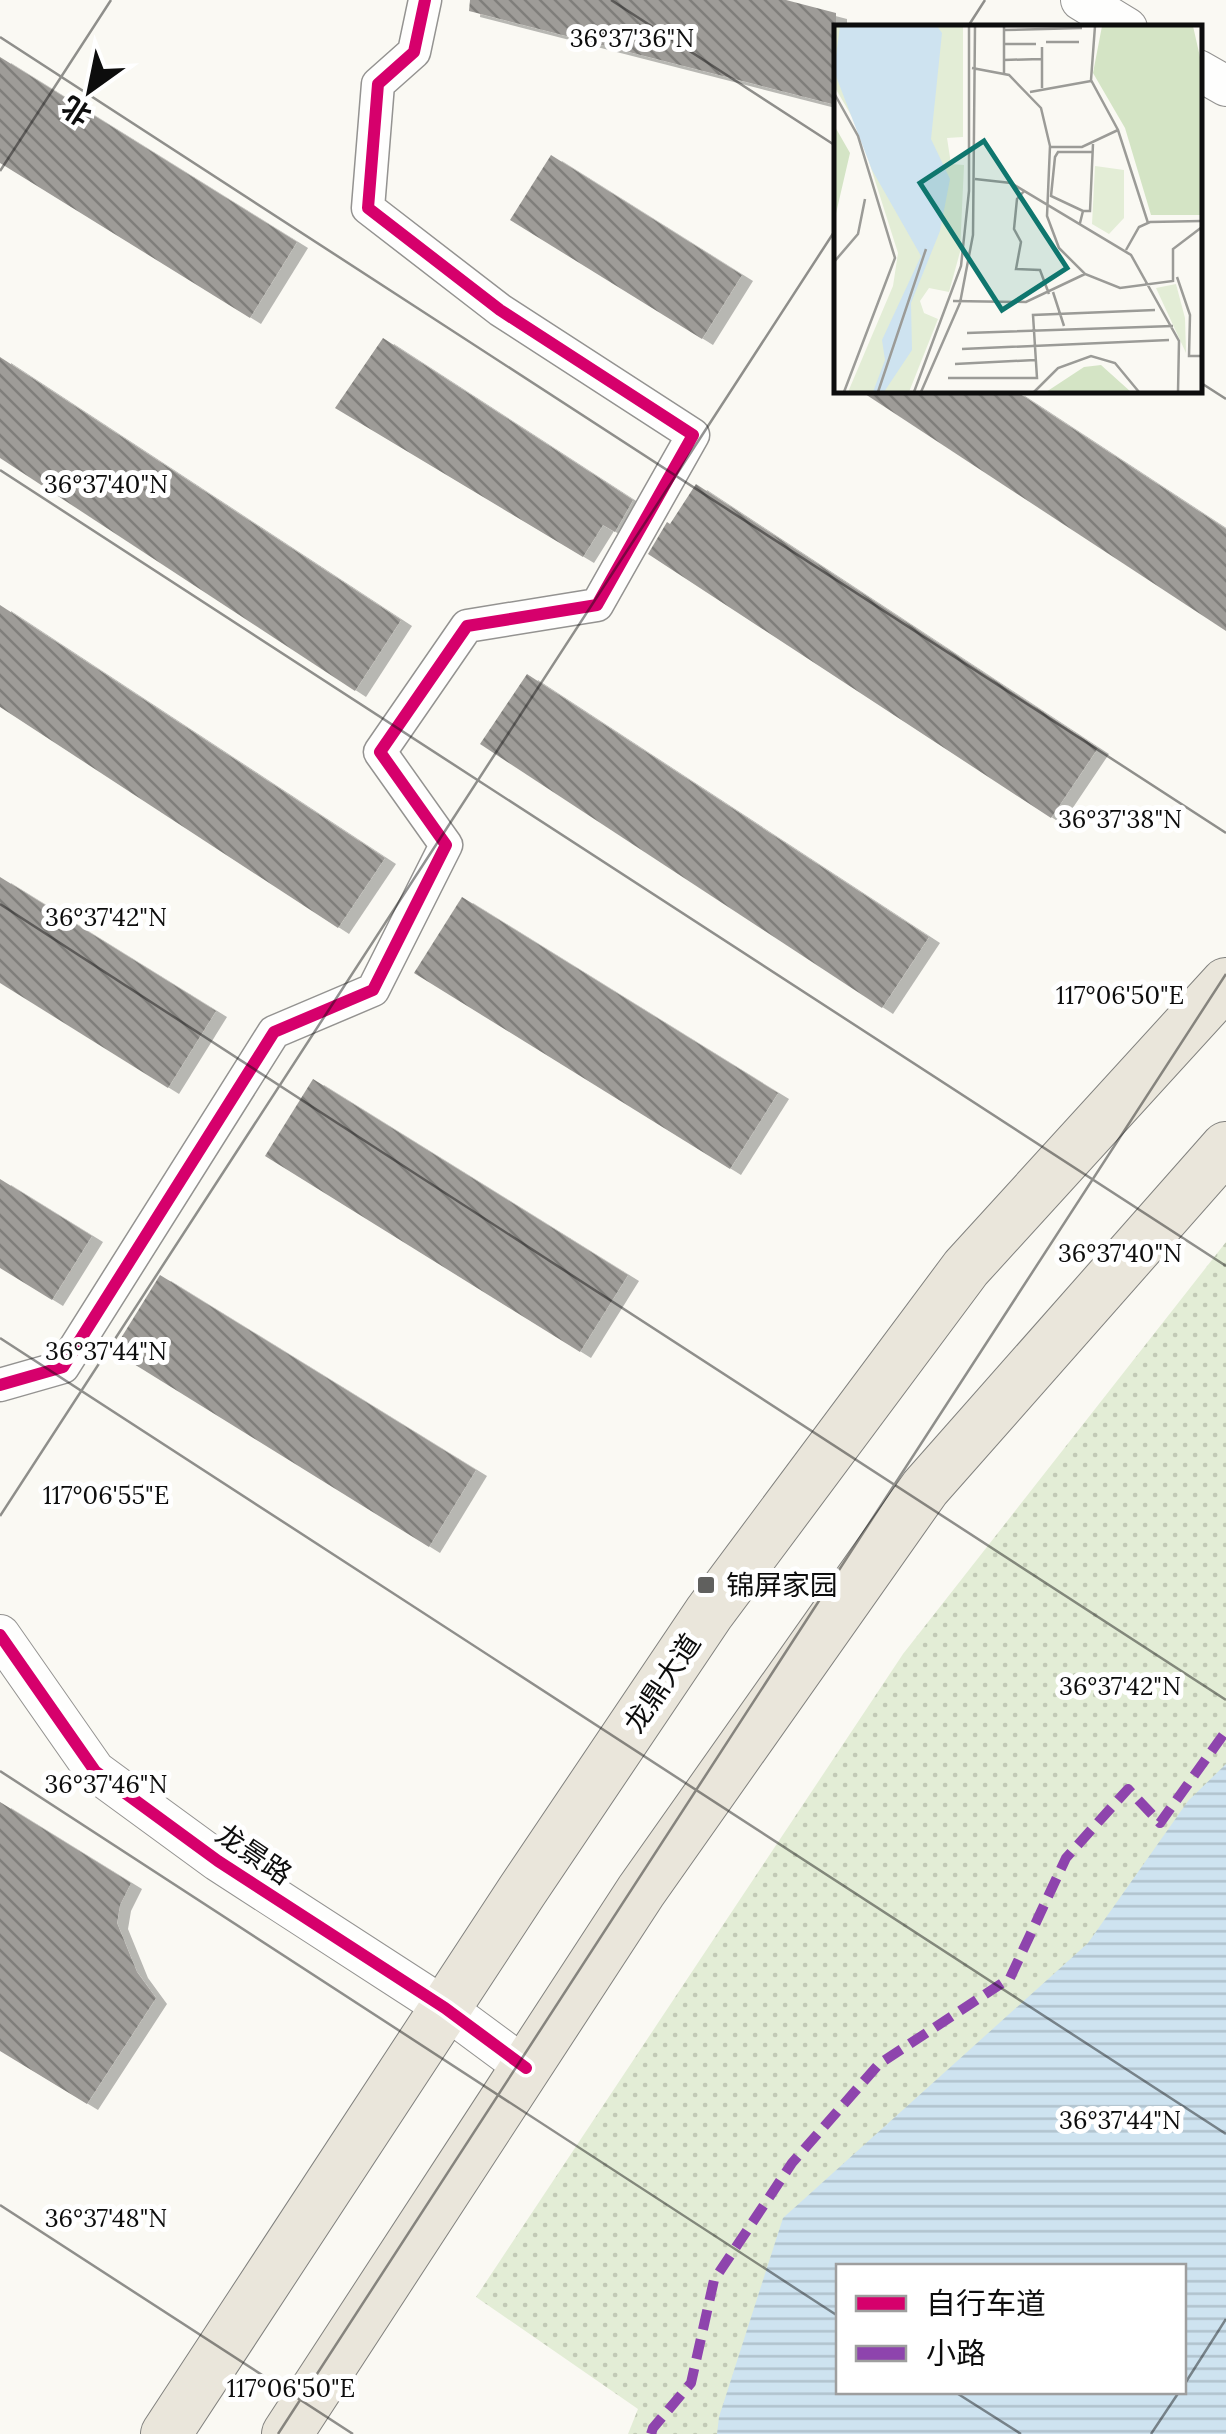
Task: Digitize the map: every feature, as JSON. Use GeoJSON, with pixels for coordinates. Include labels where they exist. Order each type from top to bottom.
{"type":"FeatureCollection","features":[{"type":"Feature","properties":{"kind":"main road","name":"龙鼎大道"},"geometry":{"type":"LineString","coordinates":[[166,2434],[709,1613],[966,1268],[1226,983]]}},
{"type":"Feature","properties":{"kind":"main road"},"geometry":{"type":"LineString","coordinates":[[286,2434],[641,1890],[925,1488],[1226,1147]]}},
{"type":"Feature","properties":{"kind":"street"},"geometry":{"type":"LineString","coordinates":[[0,1385],[62,1367],[274,1032],[373,990],[446,845],[380,752],[467,626],[597,605],[693,435],[500,310],[368,208],[378,84],[414,52],[424,0]]}},
{"type":"Feature","properties":{"kind":"street"},"geometry":{"type":"LineString","coordinates":[[1081,0],[1122,25]]}},
{"type":"Feature","properties":{"kind":"street"},"geometry":{"type":"LineString","coordinates":[[1201,72],[1226,86]]}},
{"type":"Feature","properties":{"kind":"street","name":"龙景路"},"geometry":{"type":"LineString","coordinates":[[0,1635],[94,1770],[218,1861],[445,2008],[526,2068]]}},
{"type":"Feature","properties":{"kind":"green space"},"geometry":{"type":"Polygon","coordinates":[[[1226,1242],[1226,2434],[628,2434],[638,2409],[476,2297],[903,1654],[1226,1242]]]}},
{"type":"Feature","properties":{"kind":"water"},"geometry":{"type":"Polygon","coordinates":[[[1226,1764],[1226,2434],[717,2434],[719,2417],[783,2218],[1088,1943],[1188,1801],[1226,1764]]]}},
{"type":"Feature","properties":{"kind":"building"},"geometry":{"type":"Polygon","coordinates":[[[470,0],[786,0],[836,13],[834,104],[469,11],[470,0]]]}},
{"type":"Feature","properties":{"kind":"building"},"geometry":{"type":"Polygon","coordinates":[[[0,57],[297,242],[250,318],[0,163],[0,57]]]}},
{"type":"Feature","properties":{"kind":"building"},"geometry":{"type":"Polygon","coordinates":[[[551,155],[742,275],[702,339],[510,220],[551,155]]]}},
{"type":"Feature","properties":{"kind":"building"},"geometry":{"type":"Polygon","coordinates":[[[383,338],[633,500],[615,532],[603,525],[583,557],[335,408],[383,338]]]}},
{"type":"Feature","properties":{"kind":"building"},"geometry":{"type":"Polygon","coordinates":[[[0,357],[401,620],[355,691],[0,458],[0,357]]]}},
{"type":"Feature","properties":{"kind":"building"},"geometry":{"type":"Polygon","coordinates":[[[862,392],[1017,392],[1226,529],[1226,631],[862,392]]]}},
{"type":"Feature","properties":{"kind":"building"},"geometry":{"type":"Polygon","coordinates":[[[696,484],[1098,748],[1051,818],[648,554],[696,484]]]}},
{"type":"Feature","properties":{"kind":"building"},"geometry":{"type":"Polygon","coordinates":[[[0,605],[385,858],[338,928],[0,707],[0,605]]]}},
{"type":"Feature","properties":{"kind":"building"},"geometry":{"type":"Polygon","coordinates":[[[527,674],[929,937],[882,1008],[480,744],[527,674]]]}},
{"type":"Feature","properties":{"kind":"building"},"geometry":{"type":"Polygon","coordinates":[[[0,877],[216,1011],[168,1088],[0,983],[0,877]]]}},
{"type":"Feature","properties":{"kind":"building"},"geometry":{"type":"Polygon","coordinates":[[[462,897],[778,1093],[730,1169],[414,973],[462,897]]]}},
{"type":"Feature","properties":{"kind":"building"},"geometry":{"type":"Polygon","coordinates":[[[313,1079],[628,1275],[580,1352],[265,1156],[313,1079]]]}},
{"type":"Feature","properties":{"kind":"building"},"geometry":{"type":"Polygon","coordinates":[[[0,1179],[92,1236],[52,1300],[0,1268],[0,1179]]]}},
{"type":"Feature","properties":{"kind":"building"},"geometry":{"type":"Polygon","coordinates":[[[160,1275],[476,1470],[429,1547],[113,1351],[160,1275]]]}},
{"type":"Feature","properties":{"kind":"building"},"geometry":{"type":"Polygon","coordinates":[[[0,1802],[131,1883],[120,1905],[117,1923],[137,1972],[156,1998],[87,2104],[0,2051],[0,1802]]]}},
{"type":"Feature","properties":{"kind":"marked path"},"geometry":{"type":"LineString","coordinates":[[651,2434],[691,2383],[714,2280],[792,2163],[879,2064],[1010,1978],[1066,1858],[1128,1789],[1160,1823],[1226,1731]]}},
{"type":"Feature","properties":{"kind":"cycle path"},"geometry":{"type":"LineString","coordinates":[[0,1385],[63,1367],[274,1032],[373,990],[446,845],[380,752],[467,626],[597,605],[693,435],[500,310],[368,208],[378,84],[414,52],[425,0]]}},
{"type":"Feature","properties":{"kind":"cycle path"},"geometry":{"type":"LineString","coordinates":[[0,1635],[95,1771],[218,1861],[445,2008],[526,2068]]}},
{"type":"Feature","properties":{"kind":"place","name":"锦屏家园"},"geometry":{"type":"Point","coordinates":[706,1585]}}]}
